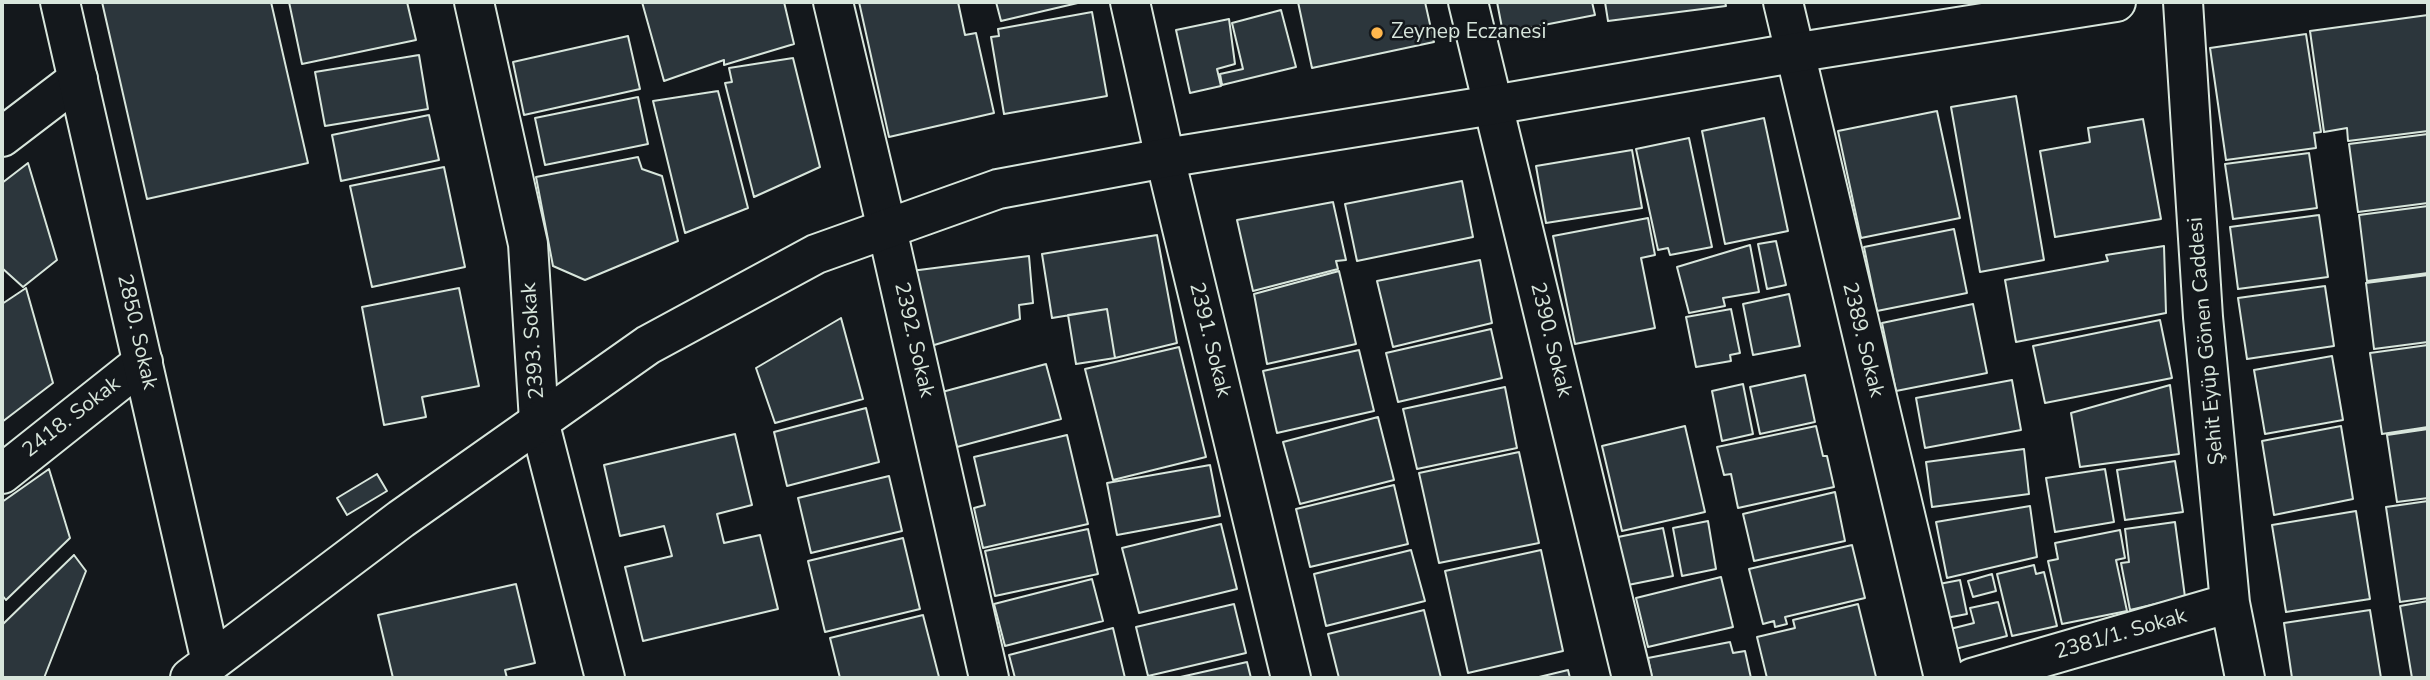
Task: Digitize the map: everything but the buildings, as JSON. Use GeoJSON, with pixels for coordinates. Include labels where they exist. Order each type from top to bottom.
{"type":"FeatureCollection","features":[{"type":"Feature","properties":{"kind":"street","name":"2850. Sokak"},"geometry":{"type":"LineString","coordinates":[[60,2],[143,362],[201,670]]}},
{"type":"Feature","properties":{"kind":"street","name":"2393. Sokak"},"geometry":{"type":"LineString","coordinates":[[474,2],[528,244],[539,421],[605,678]]}},
{"type":"Feature","properties":{"kind":"street","name":"2392. Sokak"},"geometry":{"type":"LineString","coordinates":[[833,2],[989,678]]}},
{"type":"Feature","properties":{"kind":"street","name":"2391. Sokak"},"geometry":{"type":"LineString","coordinates":[[1130,2],[1291,678]]}},
{"type":"Feature","properties":{"kind":"street","name":"2390. Sokak"},"geometry":{"type":"LineString","coordinates":[[1468,2],[1632,678]]}},
{"type":"Feature","properties":{"kind":"street","name":"2389. Sokak"},"geometry":{"type":"LineString","coordinates":[[1783,2],[1944,678]]}},
{"type":"Feature","properties":{"kind":"street"},"geometry":{"type":"LineString","coordinates":[[201,670],[401,519],[648,345],[816,254],[998,189],[1165,158],[2116,2]]}},
{"type":"Feature","properties":{"kind":"street","name":"Şehit Eyüp Gönen Caddesi"},"geometry":{"type":"LineString","coordinates":[[2183,2],[2203,317],[2230,603],[2245,678]]}},
{"type":"Feature","properties":{"kind":"street"},"geometry":{"type":"LineString","coordinates":[[2,137],[78,79]]}},
{"type":"Feature","properties":{"kind":"street","name":"2418. Sokak"},"geometry":{"type":"LineString","coordinates":[[2,474],[143,362]]}},
{"type":"Feature","properties":{"kind":"street","name":"2381/1. Sokak"},"geometry":{"type":"LineString","coordinates":[[1972,678],[2230,603]]}},
{"type":"Feature","properties":{"kind":"place","name":"Zeynep Eczanesi"},"geometry":{"type":"Point","coordinates":[1377,33]}}]}
